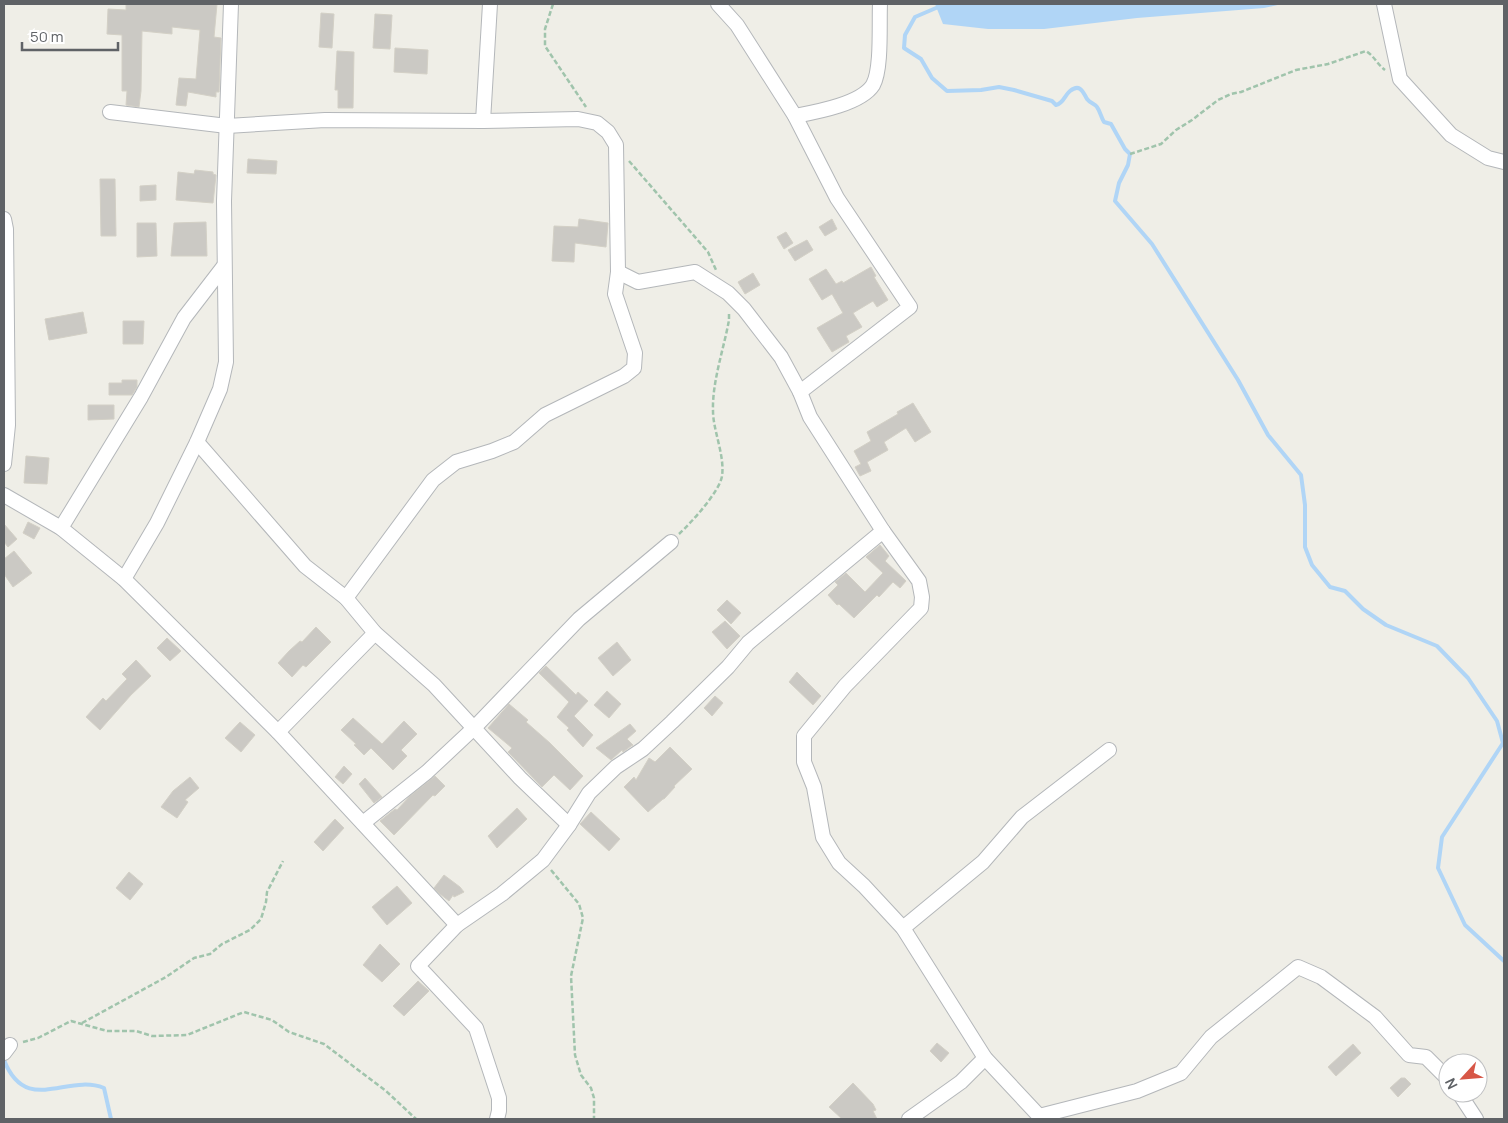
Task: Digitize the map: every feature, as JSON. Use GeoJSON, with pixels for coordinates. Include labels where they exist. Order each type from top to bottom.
{"type":"FeatureCollection","features":[{"type":"Feature","properties":{"kind":"street"},"geometry":{"type":"LineString","coordinates":[[124,579],[157,524],[197,442],[220,389],[226,362],[224,266],[231,4]]}},
{"type":"Feature","properties":{"kind":"street"},"geometry":{"type":"LineString","coordinates":[[483,121],[490,4]]}},
{"type":"Feature","properties":{"kind":"street"},"geometry":{"type":"LineString","coordinates":[[718,4],[737,25],[795,116],[837,198],[910,307],[800,392]]}},
{"type":"Feature","properties":{"kind":"street"},"geometry":{"type":"LineString","coordinates":[[795,116],[820,111],[855,99],[865,93],[873,84],[877,71],[880,4]]}},
{"type":"Feature","properties":{"kind":"street"},"geometry":{"type":"LineString","coordinates":[[1384,4],[1400,79],[1451,135],[1488,158],[1504,162]]}},
{"type":"Feature","properties":{"kind":"street"},"geometry":{"type":"LineString","coordinates":[[110,112],[227,126],[325,120],[483,121],[578,119],[596,123],[608,132],[616,145],[618,272],[615,294],[625,329],[635,353],[634,368],[624,376],[544,415],[514,442],[456,462],[432,480],[346,598]]}},
{"type":"Feature","properties":{"kind":"street"},"geometry":{"type":"LineString","coordinates":[[4,220],[6,229],[8,425],[4,464]]}},
{"type":"Feature","properties":{"kind":"street"},"geometry":{"type":"LineString","coordinates":[[60,528],[141,397],[184,318],[224,266]]}},
{"type":"Feature","properties":{"kind":"street"},"geometry":{"type":"LineString","coordinates":[[618,272],[638,282],[695,272],[728,293],[744,309],[781,356],[800,392],[810,417],[883,531],[920,581],[921,608],[845,686],[804,736],[804,762],[814,787],[823,837],[838,863],[864,886],[903,928],[985,1058],[1041,1118],[1137,1091],[1181,1073],[1211,1037],[1298,967],[1321,977],[1375,1017],[1410,1055],[1426,1057],[1438,1069]]}},
{"type":"Feature","properties":{"kind":"street"},"geometry":{"type":"LineString","coordinates":[[197,442],[305,566],[346,598],[375,633],[434,685],[520,778],[569,825]]}},
{"type":"Feature","properties":{"kind":"street"},"geometry":{"type":"LineString","coordinates":[[4,495],[60,528],[124,579],[278,732],[457,925]]}},
{"type":"Feature","properties":{"kind":"street"},"geometry":{"type":"LineString","coordinates":[[497,1119],[500,1111],[499,1098],[476,1028],[418,966],[457,925],[502,894],[542,860],[569,825],[589,794],[616,767],[643,749],[672,722],[728,666],[748,643],[883,531]]}},
{"type":"Feature","properties":{"kind":"street"},"geometry":{"type":"LineString","coordinates":[[363,823],[427,772],[474,728],[579,619],[671,542]]}},
{"type":"Feature","properties":{"kind":"street"},"geometry":{"type":"LineString","coordinates":[[278,732],[375,633]]}},
{"type":"Feature","properties":{"kind":"street"},"geometry":{"type":"LineString","coordinates":[[903,928],[983,862],[1022,817],[1109,750]]}},
{"type":"Feature","properties":{"kind":"street"},"geometry":{"type":"LineString","coordinates":[[909,1119],[960,1082],[985,1058]]}},
{"type":"Feature","properties":{"kind":"street"},"geometry":{"type":"LineString","coordinates":[[1466,1103],[1476,1119]]}},
{"type":"Feature","properties":{"kind":"path"},"geometry":{"type":"LineString","coordinates":[[553,4],[545,29],[545,46],[596,123]]}},
{"type":"Feature","properties":{"kind":"path"},"geometry":{"type":"LineString","coordinates":[[1130,154],[1161,144],[1176,130],[1218,100],[1296,70],[1328,64],[1366,51],[1374,56],[1379,66],[1400,79]]}},
{"type":"Feature","properties":{"kind":"path"},"geometry":{"type":"LineString","coordinates":[[616,145],[708,252],[716,270]]}},
{"type":"Feature","properties":{"kind":"path"},"geometry":{"type":"LineString","coordinates":[[671,542],[693,522],[715,491],[722,476],[721,455],[713,411],[715,385],[729,320],[728,293]]}},
{"type":"Feature","properties":{"kind":"path"},"geometry":{"type":"LineString","coordinates":[[542,860],[579,904],[583,918],[571,976],[575,1055],[581,1075],[591,1088],[594,1098],[594,1119]]}},
{"type":"Feature","properties":{"kind":"path"},"geometry":{"type":"LineString","coordinates":[[80,1024],[166,977],[194,958],[210,954],[222,944],[250,930],[261,919],[267,892],[284,862]]}},
{"type":"Feature","properties":{"kind":"path"},"geometry":{"type":"LineString","coordinates":[[7,1049],[38,1038],[71,1021],[107,1031],[136,1031],[152,1036],[187,1035],[244,1012],[272,1020],[289,1032],[324,1044],[386,1091],[416,1119]]}},
{"type":"Feature","properties":{"kind":"water"},"geometry":{"type":"Polygon","coordinates":[[[935,4],[1282,4],[1264,8],[1137,18],[1044,29],[988,29],[943,24],[935,4]]]}},
{"type":"Feature","properties":{"kind":"building"},"geometry":{"type":"Polygon","coordinates":[[[126,4],[217,4],[214,37],[221,38],[219,92],[216,92],[216,97],[188,92],[186,106],[176,105],[179,78],[196,79],[200,30],[172,27],[172,34],[142,31],[139,107],[126,105],[127,91],[122,91],[122,35],[107,34],[108,9],[126,10],[126,4]]]}},
{"type":"Feature","properties":{"kind":"building"},"geometry":{"type":"Polygon","coordinates":[[[321,13],[334,14],[332,48],[319,47],[321,13]]]}},
{"type":"Feature","properties":{"kind":"building"},"geometry":{"type":"Polygon","coordinates":[[[375,14],[392,15],[390,49],[373,48],[375,14]]]}},
{"type":"Feature","properties":{"kind":"building"},"geometry":{"type":"Polygon","coordinates":[[[395,48],[428,50],[427,74],[394,72],[395,48]]]}},
{"type":"Feature","properties":{"kind":"building"},"geometry":{"type":"Polygon","coordinates":[[[337,51],[354,52],[353,108],[338,108],[338,90],[335,90],[337,51]]]}},
{"type":"Feature","properties":{"kind":"building"},"geometry":{"type":"Polygon","coordinates":[[[248,159],[277,161],[276,174],[247,173],[248,159]]]}},
{"type":"Feature","properties":{"kind":"building"},"geometry":{"type":"Polygon","coordinates":[[[195,170],[213,172],[216,175],[213,203],[176,200],[178,172],[194,174],[195,170]]]}},
{"type":"Feature","properties":{"kind":"building"},"geometry":{"type":"Polygon","coordinates":[[[100,179],[115,179],[116,236],[101,236],[100,179]]]}},
{"type":"Feature","properties":{"kind":"building"},"geometry":{"type":"Polygon","coordinates":[[[156,185],[156,200],[140,201],[140,186],[156,185]]]}},
{"type":"Feature","properties":{"kind":"building"},"geometry":{"type":"Polygon","coordinates":[[[579,219],[608,223],[606,247],[575,243],[574,262],[552,261],[554,226],[578,227],[579,219]]]}},
{"type":"Feature","properties":{"kind":"building"},"geometry":{"type":"Polygon","coordinates":[[[832,219],[837,229],[825,236],[819,227],[832,219]]]}},
{"type":"Feature","properties":{"kind":"building"},"geometry":{"type":"Polygon","coordinates":[[[206,222],[207,256],[171,256],[174,223],[206,222]]]}},
{"type":"Feature","properties":{"kind":"building"},"geometry":{"type":"Polygon","coordinates":[[[137,223],[156,223],[157,256],[137,257],[137,223]]]}},
{"type":"Feature","properties":{"kind":"building"},"geometry":{"type":"Polygon","coordinates":[[[786,232],[793,243],[784,249],[777,237],[786,232]]]}},
{"type":"Feature","properties":{"kind":"building"},"geometry":{"type":"Polygon","coordinates":[[[807,240],[813,250],[795,261],[788,250],[807,240]]]}},
{"type":"Feature","properties":{"kind":"building"},"geometry":{"type":"Polygon","coordinates":[[[871,267],[876,276],[874,277],[888,300],[877,307],[873,301],[853,313],[862,327],[846,336],[849,342],[832,352],[817,328],[843,313],[832,294],[822,300],[809,279],[826,269],[836,284],[842,281],[843,283],[871,267]]]}},
{"type":"Feature","properties":{"kind":"building"},"geometry":{"type":"Polygon","coordinates":[[[753,273],[760,285],[745,294],[738,282],[753,273]]]}},
{"type":"Feature","properties":{"kind":"building"},"geometry":{"type":"Polygon","coordinates":[[[83,312],[87,333],[49,340],[45,319],[83,312]]]}},
{"type":"Feature","properties":{"kind":"building"},"geometry":{"type":"Polygon","coordinates":[[[123,321],[144,321],[143,344],[123,344],[123,321]]]}},
{"type":"Feature","properties":{"kind":"building"},"geometry":{"type":"Polygon","coordinates":[[[122,380],[137,380],[137,387],[132,395],[109,395],[109,383],[122,383],[122,380]]]}},
{"type":"Feature","properties":{"kind":"building"},"geometry":{"type":"Polygon","coordinates":[[[913,403],[931,432],[915,442],[906,428],[884,442],[888,450],[867,462],[871,471],[860,476],[855,467],[861,464],[854,451],[871,441],[867,432],[913,403]]]}},
{"type":"Feature","properties":{"kind":"building"},"geometry":{"type":"Polygon","coordinates":[[[88,405],[114,405],[114,419],[88,420],[88,405]]]}},
{"type":"Feature","properties":{"kind":"building"},"geometry":{"type":"Polygon","coordinates":[[[26,456],[49,458],[47,484],[24,483],[26,456]]]}},
{"type":"Feature","properties":{"kind":"building"},"geometry":{"type":"Polygon","coordinates":[[[28,522],[40,528],[34,539],[23,533],[28,522]]]}},
{"type":"Feature","properties":{"kind":"building"},"geometry":{"type":"Polygon","coordinates":[[[4,524],[17,539],[8,547],[4,542],[4,524]]]}},
{"type":"Feature","properties":{"kind":"building"},"geometry":{"type":"Polygon","coordinates":[[[880,545],[889,556],[885,561],[906,581],[900,588],[893,582],[879,597],[877,595],[854,618],[839,604],[837,605],[828,595],[838,585],[835,582],[846,573],[865,592],[883,573],[866,557],[880,545]]]}},
{"type":"Feature","properties":{"kind":"building"},"geometry":{"type":"Polygon","coordinates":[[[14,551],[32,573],[13,587],[4,574],[4,559],[14,551]]]}},
{"type":"Feature","properties":{"kind":"building"},"geometry":{"type":"Polygon","coordinates":[[[727,600],[741,613],[731,624],[717,610],[727,600]]]}},
{"type":"Feature","properties":{"kind":"building"},"geometry":{"type":"Polygon","coordinates":[[[725,621],[740,636],[727,649],[712,632],[725,621]]]}},
{"type":"Feature","properties":{"kind":"building"},"geometry":{"type":"Polygon","coordinates":[[[316,627],[331,642],[306,667],[303,665],[292,677],[278,663],[316,627]]]}},
{"type":"Feature","properties":{"kind":"building"},"geometry":{"type":"Polygon","coordinates":[[[167,638],[181,651],[170,661],[157,648],[167,638]]]}},
{"type":"Feature","properties":{"kind":"building"},"geometry":{"type":"Polygon","coordinates":[[[617,642],[631,660],[613,676],[598,658],[617,642]]]}},
{"type":"Feature","properties":{"kind":"building"},"geometry":{"type":"Polygon","coordinates":[[[136,660],[151,676],[100,730],[86,717],[103,698],[106,701],[127,679],[122,674],[136,660]]]}},
{"type":"Feature","properties":{"kind":"building"},"geometry":{"type":"Polygon","coordinates":[[[546,666],[576,695],[578,692],[588,701],[574,716],[593,735],[583,747],[567,730],[569,728],[557,717],[569,702],[539,673],[546,666]]]}},
{"type":"Feature","properties":{"kind":"building"},"geometry":{"type":"Polygon","coordinates":[[[797,672],[821,696],[813,705],[789,682],[797,672]]]}},
{"type":"Feature","properties":{"kind":"building"},"geometry":{"type":"Polygon","coordinates":[[[607,691],[621,704],[609,718],[594,705],[607,691]]]}},
{"type":"Feature","properties":{"kind":"building"},"geometry":{"type":"Polygon","coordinates":[[[715,696],[723,703],[712,716],[704,708],[715,696]]]}},
{"type":"Feature","properties":{"kind":"building"},"geometry":{"type":"Polygon","coordinates":[[[509,704],[528,720],[526,722],[583,776],[570,790],[554,775],[542,787],[508,752],[512,748],[488,728],[509,704]]]}},
{"type":"Feature","properties":{"kind":"building"},"geometry":{"type":"Polygon","coordinates":[[[353,718],[382,744],[404,721],[417,734],[401,750],[407,756],[393,770],[371,748],[364,755],[354,745],[356,744],[341,730],[353,718]]]}},
{"type":"Feature","properties":{"kind":"building"},"geometry":{"type":"Polygon","coordinates":[[[240,722],[255,735],[241,752],[225,738],[240,722]]]}},
{"type":"Feature","properties":{"kind":"building"},"geometry":{"type":"Polygon","coordinates":[[[630,724],[636,731],[627,739],[633,745],[623,752],[622,750],[611,760],[596,748],[630,724]]]}},
{"type":"Feature","properties":{"kind":"building"},"geometry":{"type":"Polygon","coordinates":[[[670,747],[692,769],[674,786],[664,799],[648,812],[624,787],[634,777],[636,780],[649,758],[655,762],[670,747]]]}},
{"type":"Feature","properties":{"kind":"building"},"geometry":{"type":"Polygon","coordinates":[[[344,766],[352,774],[343,784],[335,777],[344,766]]]}},
{"type":"Feature","properties":{"kind":"building"},"geometry":{"type":"Polygon","coordinates":[[[435,776],[445,786],[435,796],[433,795],[394,835],[380,821],[395,809],[397,810],[410,796],[435,776]]]}},
{"type":"Feature","properties":{"kind":"building"},"geometry":{"type":"Polygon","coordinates":[[[190,777],[199,788],[185,800],[188,802],[177,818],[161,807],[173,791],[190,777]]]}},
{"type":"Feature","properties":{"kind":"building"},"geometry":{"type":"Polygon","coordinates":[[[365,778],[382,797],[374,803],[359,784],[365,778]]]}},
{"type":"Feature","properties":{"kind":"building"},"geometry":{"type":"Polygon","coordinates":[[[517,808],[527,819],[497,848],[488,836],[517,808]]]}},
{"type":"Feature","properties":{"kind":"building"},"geometry":{"type":"Polygon","coordinates":[[[591,812],[620,839],[609,851],[580,824],[591,812]]]}},
{"type":"Feature","properties":{"kind":"building"},"geometry":{"type":"Polygon","coordinates":[[[335,819],[344,828],[323,851],[314,842],[335,819]]]}},
{"type":"Feature","properties":{"kind":"building"},"geometry":{"type":"Polygon","coordinates":[[[129,872],[143,884],[130,900],[116,888],[129,872]]]}},
{"type":"Feature","properties":{"kind":"building"},"geometry":{"type":"Polygon","coordinates":[[[444,875],[464,892],[454,897],[453,895],[449,901],[434,888],[444,875]]]}},
{"type":"Feature","properties":{"kind":"building"},"geometry":{"type":"Polygon","coordinates":[[[397,886],[412,903],[387,925],[372,907],[397,886]]]}},
{"type":"Feature","properties":{"kind":"building"},"geometry":{"type":"Polygon","coordinates":[[[380,944],[400,964],[382,982],[363,965],[380,944]]]}},
{"type":"Feature","properties":{"kind":"building"},"geometry":{"type":"Polygon","coordinates":[[[418,981],[429,991],[404,1016],[393,1006],[418,981]]]}},
{"type":"Feature","properties":{"kind":"building"},"geometry":{"type":"Polygon","coordinates":[[[937,1043],[949,1053],[941,1062],[930,1051],[937,1043]]]}},
{"type":"Feature","properties":{"kind":"building"},"geometry":{"type":"Polygon","coordinates":[[[1353,1044],[1361,1053],[1336,1076],[1328,1067],[1353,1044]]]}},
{"type":"Feature","properties":{"kind":"building"},"geometry":{"type":"Polygon","coordinates":[[[1401,1078],[1405,1078],[1411,1084],[1398,1097],[1390,1088],[1401,1078]]]}},
{"type":"Feature","properties":{"kind":"building"},"geometry":{"type":"Polygon","coordinates":[[[853,1083],[873,1104],[876,1110],[873,1111],[877,1119],[842,1119],[829,1107],[853,1083]]]}},
{"type":"Feature","properties":{"kind":"waterway"},"geometry":{"type":"LineString","coordinates":[[936,8],[915,17],[905,35],[904,48],[921,59],[932,78],[947,91],[981,90],[999,87],[1052,101],[1056,105],[1061,103],[1070,91],[1079,88],[1088,100],[1097,107],[1104,122],[1111,124],[1125,149],[1130,154],[1128,165],[1119,183],[1115,201],[1152,244],[1238,380],[1268,435],[1301,475],[1305,505],[1305,547],[1312,565],[1330,587],[1345,591],[1363,609],[1386,625],[1437,646],[1468,678],[1497,721],[1503,743],[1442,837],[1438,868],[1465,925],[1504,961]]}},
{"type":"Feature","properties":{"kind":"waterway"},"geometry":{"type":"LineString","coordinates":[[4,1060],[13,1077],[24,1086],[36,1090],[76,1085],[104,1088],[111,1119]]}}]}
